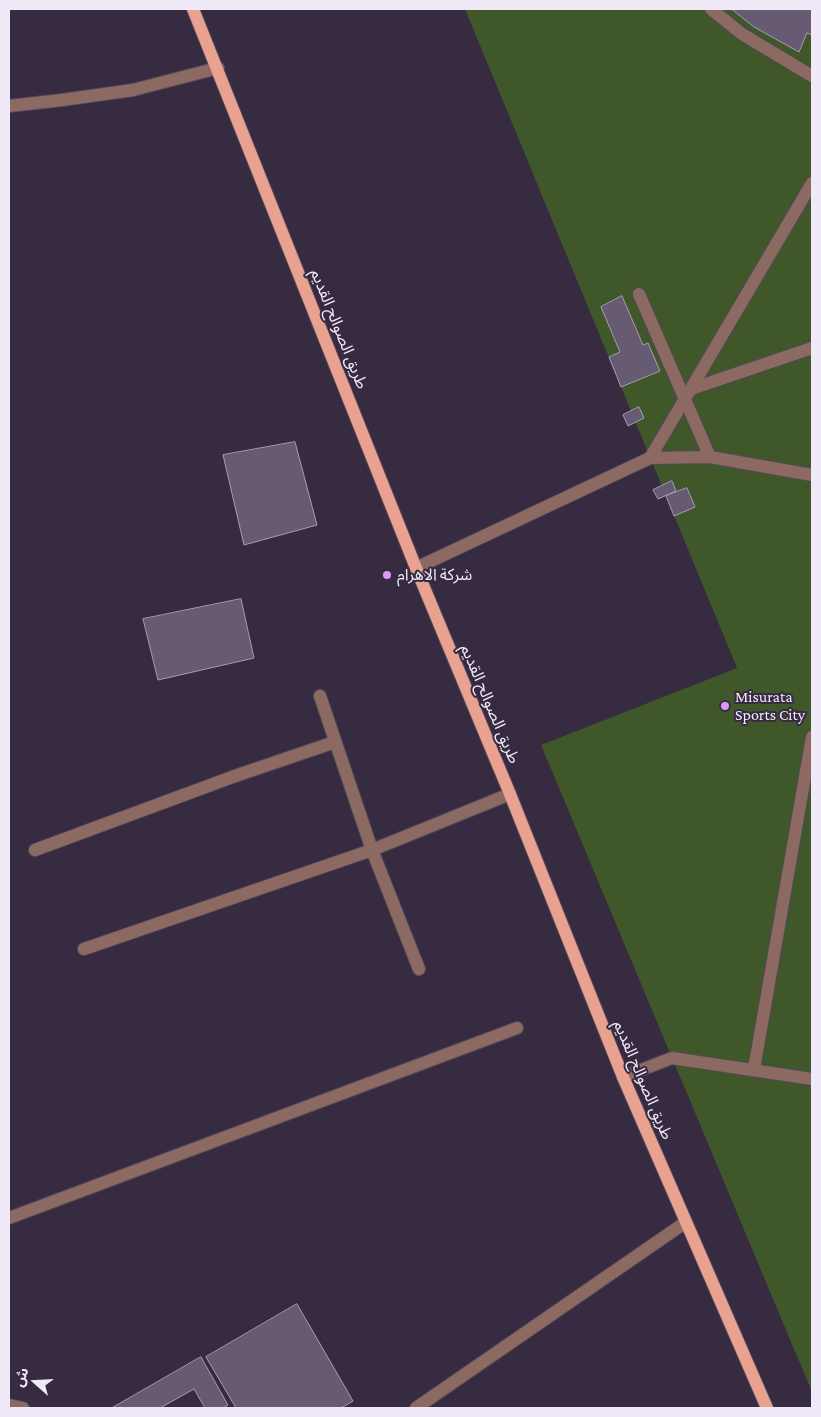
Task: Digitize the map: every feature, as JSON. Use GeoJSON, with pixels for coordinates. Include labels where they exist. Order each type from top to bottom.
{"type":"FeatureCollection","features":[{"type":"Feature","properties":{"kind":"main road","name":"طريق الصوالح القديم"},"geometry":{"type":"LineString","coordinates":[[193,9],[416,568],[510,794],[623,1077],[767,1408]]}},
{"type":"Feature","properties":{"kind":"street"},"geometry":{"type":"LineString","coordinates":[[711,9],[742,34],[812,76]]}},
{"type":"Feature","properties":{"kind":"street"},"geometry":{"type":"LineString","coordinates":[[9,106],[133,90],[218,68]]}},
{"type":"Feature","properties":{"kind":"street"},"geometry":{"type":"LineString","coordinates":[[650,458],[812,182]]}},
{"type":"Feature","properties":{"kind":"street"},"geometry":{"type":"LineString","coordinates":[[639,294],[688,394],[710,457]]}},
{"type":"Feature","properties":{"kind":"street"},"geometry":{"type":"LineString","coordinates":[[688,394],[812,348]]}},
{"type":"Feature","properties":{"kind":"street"},"geometry":{"type":"LineString","coordinates":[[416,568],[650,458],[710,457],[812,476]]}},
{"type":"Feature","properties":{"kind":"street"},"geometry":{"type":"LineString","coordinates":[[320,696],[372,850],[419,969]]}},
{"type":"Feature","properties":{"kind":"street"},"geometry":{"type":"LineString","coordinates":[[754,1069],[811,756],[812,737]]}},
{"type":"Feature","properties":{"kind":"street"},"geometry":{"type":"LineString","coordinates":[[35,850],[235,776],[335,742]]}},
{"type":"Feature","properties":{"kind":"street"},"geometry":{"type":"LineString","coordinates":[[84,949],[372,850],[510,794]]}},
{"type":"Feature","properties":{"kind":"street"},"geometry":{"type":"LineString","coordinates":[[9,1218],[517,1028]]}},
{"type":"Feature","properties":{"kind":"street"},"geometry":{"type":"LineString","coordinates":[[623,1077],[672,1058],[812,1079]]}},
{"type":"Feature","properties":{"kind":"street"},"geometry":{"type":"LineString","coordinates":[[416,1408],[686,1222]]}},
{"type":"Feature","properties":{"kind":"street"},"geometry":{"type":"LineString","coordinates":[[9,1406],[23,1408]]}},
{"type":"Feature","properties":{"kind":"green space","name":"Misurata Sports City"},"geometry":{"type":"Polygon","coordinates":[[[465,9],[812,9],[812,1392],[541,745],[737,668],[465,9]]]}},
{"type":"Feature","properties":{"kind":"building"},"geometry":{"type":"Polygon","coordinates":[[[732,9],[812,9],[812,35],[807,33],[799,52],[754,27],[732,9]]]}},
{"type":"Feature","properties":{"kind":"building"},"geometry":{"type":"Polygon","coordinates":[[[622,296],[643,345],[648,343],[660,371],[621,387],[609,357],[620,352],[601,307],[622,296]]]}},
{"type":"Feature","properties":{"kind":"building"},"geometry":{"type":"Polygon","coordinates":[[[639,407],[644,418],[628,426],[623,415],[639,407]]]}},
{"type":"Feature","properties":{"kind":"building"},"geometry":{"type":"Polygon","coordinates":[[[295,442],[317,525],[244,545],[223,455],[295,442]]]}},
{"type":"Feature","properties":{"kind":"building"},"geometry":{"type":"Polygon","coordinates":[[[672,481],[676,491],[658,499],[653,490],[672,481]]]}},
{"type":"Feature","properties":{"kind":"building"},"geometry":{"type":"Polygon","coordinates":[[[687,488],[695,507],[674,516],[666,496],[687,488]]]}},
{"type":"Feature","properties":{"kind":"building"},"geometry":{"type":"Polygon","coordinates":[[[241,599],[254,658],[158,680],[143,619],[241,599]]]}},
{"type":"Feature","properties":{"kind":"building"},"geometry":{"type":"Polygon","coordinates":[[[297,1304],[353,1401],[341,1408],[236,1408],[206,1357],[297,1304]]]}},
{"type":"Feature","properties":{"kind":"building"},"geometry":{"type":"Polygon","coordinates":[[[201,1357],[228,1405],[223,1408],[205,1408],[194,1389],[160,1408],[112,1408],[201,1357]]]}},
{"type":"Feature","properties":{"kind":"place","name":"شركة الاهرام"},"geometry":{"type":"Point","coordinates":[387,575]}},
{"type":"Feature","properties":{"kind":"place","name":"Misurata Sports City"},"geometry":{"type":"Point","coordinates":[725,706]}}]}
